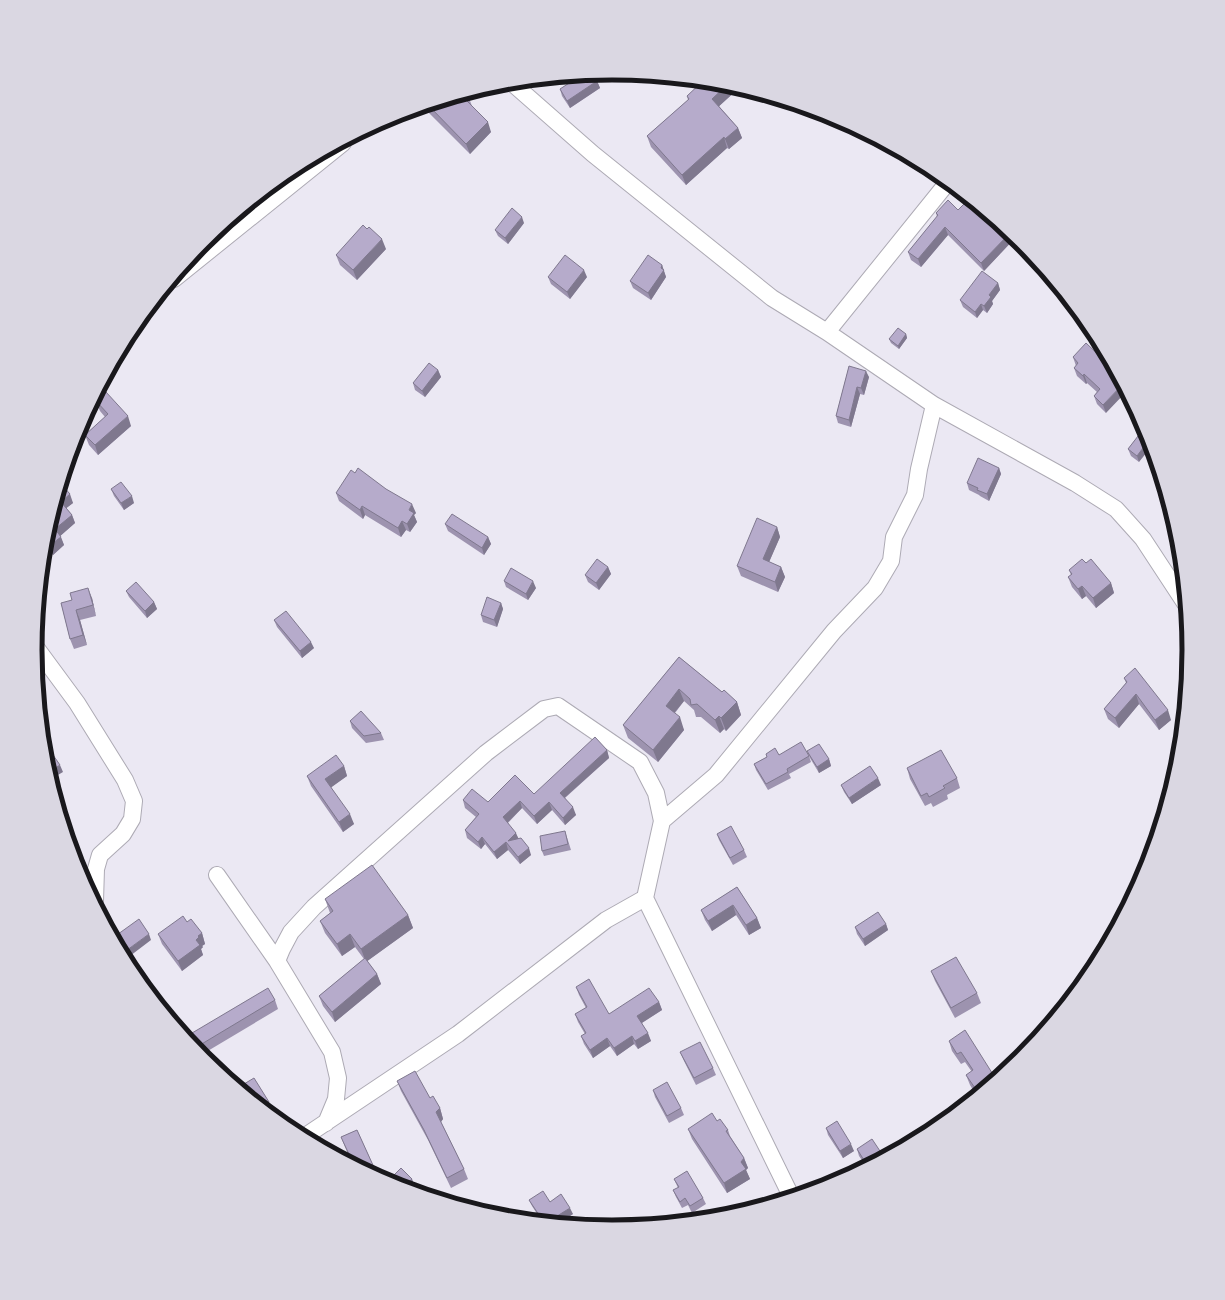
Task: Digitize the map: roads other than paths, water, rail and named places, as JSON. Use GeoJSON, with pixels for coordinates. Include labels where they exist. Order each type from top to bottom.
{"type":"FeatureCollection","features":[{"type":"Feature","properties":{"kind":"street"},"geometry":{"type":"LineString","coordinates":[[517,87],[593,154],[772,298],[827,332],[934,405],[1075,483],[1116,509],[1143,539],[1180,596]]}},
{"type":"Feature","properties":{"kind":"street"},"geometry":{"type":"LineString","coordinates":[[196,262],[321,160]]}},
{"type":"Feature","properties":{"kind":"street"},"geometry":{"type":"LineString","coordinates":[[827,332],[944,186]]}},
{"type":"Feature","properties":{"kind":"street"},"geometry":{"type":"LineString","coordinates":[[662,821],[716,775],[834,631],[874,588],[891,561],[894,537],[915,495],[919,469],[934,405]]}},
{"type":"Feature","properties":{"kind":"street"},"geometry":{"type":"LineString","coordinates":[[42,656],[77,703],[125,780],[134,801],[132,819],[123,834],[100,855],[96,869],[95,890]]}},
{"type":"Feature","properties":{"kind":"street"},"geometry":{"type":"LineString","coordinates":[[277,961],[291,932],[314,907],[486,753],[544,709],[558,706],[640,762],[656,793],[662,821],[645,898],[789,1192]]}},
{"type":"Feature","properties":{"kind":"street"},"geometry":{"type":"LineString","coordinates":[[217,875],[277,961],[332,1052],[338,1078],[336,1099],[326,1123]]}},
{"type":"Feature","properties":{"kind":"street"},"geometry":{"type":"LineString","coordinates":[[310,1133],[458,1034],[606,920],[645,898]]}}]}
